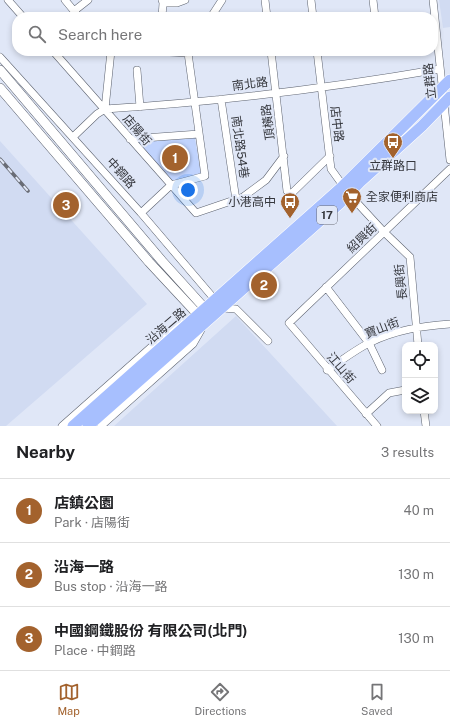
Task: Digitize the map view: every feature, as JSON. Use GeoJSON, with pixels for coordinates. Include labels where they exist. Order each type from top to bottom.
{"type":"FeatureCollection","features":[{"type":"Feature","properties":{"kind":"main road","name":"17"},"geometry":{"type":"LineString","coordinates":[[346,190],[450,80]]}},
{"type":"Feature","properties":{"kind":"main road","name":"17"},"geometry":{"type":"LineString","coordinates":[[205,316],[346,190],[422,126],[447,100]]}},
{"type":"Feature","properties":{"kind":"main road","name":"沿海二路"},"geometry":{"type":"LineString","coordinates":[[73,426],[205,316]]}},
{"type":"Feature","properties":{"kind":"main road","name":"沿海二路"},"geometry":{"type":"LineString","coordinates":[[88,426],[205,316]]}},
{"type":"Feature","properties":{"kind":"street"},"geometry":{"type":"LineString","coordinates":[[8,0],[19,12]]}},
{"type":"Feature","properties":{"kind":"street"},"geometry":{"type":"LineString","coordinates":[[64,0],[75,12]]}},
{"type":"Feature","properties":{"kind":"street"},"geometry":{"type":"LineString","coordinates":[[79,12],[88,0]]}},
{"type":"Feature","properties":{"kind":"street"},"geometry":{"type":"LineString","coordinates":[[162,12],[163,2],[178,3],[185,0]]}},
{"type":"Feature","properties":{"kind":"street"},"geometry":{"type":"LineString","coordinates":[[214,12],[222,0]]}},
{"type":"Feature","properties":{"kind":"street"},"geometry":{"type":"LineString","coordinates":[[264,0],[266,12]]}},
{"type":"Feature","properties":{"kind":"street"},"geometry":{"type":"LineString","coordinates":[[311,0],[312,12]]}},
{"type":"Feature","properties":{"kind":"street"},"geometry":{"type":"LineString","coordinates":[[373,0],[374,12]]}},
{"type":"Feature","properties":{"kind":"street","name":"立群路"},"geometry":{"type":"LineString","coordinates":[[433,0],[433,12]]}},
{"type":"Feature","properties":{"kind":"street","name":"立群路"},"geometry":{"type":"LineString","coordinates":[[438,54],[442,88],[447,100],[450,160]]}},
{"type":"Feature","properties":{"kind":"street","name":"店陽街"},"geometry":{"type":"LineString","coordinates":[[57,56],[196,213],[243,197],[266,180],[284,156]]}},
{"type":"Feature","properties":{"kind":"street"},"geometry":{"type":"LineString","coordinates":[[73,137],[97,114],[105,110],[110,56]]}},
{"type":"Feature","properties":{"kind":"street"},"geometry":{"type":"LineString","coordinates":[[141,213],[171,186],[205,176],[194,102],[189,56]]}},
{"type":"Feature","properties":{"kind":"street","name":"頂橫路"},"geometry":{"type":"LineString","coordinates":[[272,56],[284,156],[286,191],[290,194],[330,156]]}},
{"type":"Feature","properties":{"kind":"street","name":"店中路"},"geometry":{"type":"LineString","coordinates":[[318,56],[331,169],[346,190]]}},
{"type":"Feature","properties":{"kind":"street","name":"中鋼路"},"geometry":{"type":"LineString","coordinates":[[0,57],[141,213],[219,304]]}},
{"type":"Feature","properties":{"kind":"street","name":"南北路"},"geometry":{"type":"LineString","coordinates":[[105,110],[221,99],[440,69]]}},
{"type":"Feature","properties":{"kind":"street","name":"中鋼路"},"geometry":{"type":"LineString","coordinates":[[0,70],[162,261],[205,316]]}},
{"type":"Feature","properties":{"kind":"street"},"geometry":{"type":"LineString","coordinates":[[137,70],[140,107]]}},
{"type":"Feature","properties":{"kind":"street"},"geometry":{"type":"LineString","coordinates":[[0,88],[149,262],[205,316]]}},
{"type":"Feature","properties":{"kind":"street","name":"南北路54巷"},"geometry":{"type":"LineString","coordinates":[[221,99],[236,200]]}},
{"type":"Feature","properties":{"kind":"street"},"geometry":{"type":"LineString","coordinates":[[130,139],[199,134]]}},
{"type":"Feature","properties":{"kind":"street","name":"紹興街"},"geometry":{"type":"LineString","coordinates":[[289,323],[450,169]]}},
{"type":"Feature","properties":{"kind":"street","name":"長興街"},"geometry":{"type":"LineString","coordinates":[[346,190],[384,232],[410,257],[418,342]]}},
{"type":"Feature","properties":{"kind":"street"},"geometry":{"type":"LineString","coordinates":[[326,287],[369,343],[382,370]]}},
{"type":"Feature","properties":{"kind":"street"},"geometry":{"type":"LineString","coordinates":[[219,304],[236,308],[268,341]]}},
{"type":"Feature","properties":{"kind":"street","name":"沿海二路"},"geometry":{"type":"LineString","coordinates":[[62,426],[176,325],[205,316]]}},
{"type":"Feature","properties":{"kind":"street","name":"沿海二路"},"geometry":{"type":"LineString","coordinates":[[100,426],[192,344],[205,316]]}},
{"type":"Feature","properties":{"kind":"street","name":"江山街"},"geometry":{"type":"LineString","coordinates":[[289,323],[377,426]]}},
{"type":"Feature","properties":{"kind":"street","name":"寶山街"},"geometry":{"type":"LineString","coordinates":[[328,370],[369,343],[395,332],[417,327],[450,324]]}},
{"type":"Feature","properties":{"kind":"street"},"geometry":{"type":"LineString","coordinates":[[366,414],[390,393],[402,391]]}},
{"type":"Feature","properties":{"kind":"street"},"geometry":{"type":"LineString","coordinates":[[424,414],[426,426]]}},
{"type":"Feature","properties":{"kind":"shaded area"},"geometry":{"type":"Polygon","coordinates":[[[439,0],[450,0],[450,27],[443,28],[439,0]]]}},
{"type":"Feature","properties":{"kind":"shaded area"},"geometry":{"type":"Polygon","coordinates":[[[195,138],[201,174],[172,181],[137,142],[195,138]]]}},
{"type":"Feature","properties":{"kind":"shaded area"},"geometry":{"type":"Polygon","coordinates":[[[0,141],[147,304],[6,426],[0,426],[0,141]]]}},
{"type":"Feature","properties":{"kind":"shaded area"},"geometry":{"type":"Polygon","coordinates":[[[236,316],[337,426],[114,426],[196,352],[236,316]]]}},
{"type":"Feature","properties":{"kind":"railway"},"geometry":{"type":"LineString","coordinates":[[0,159],[28,191]]}},
{"type":"Feature","properties":{"kind":"place","name":"店鎮公園"},"geometry":{"type":"Point","coordinates":[175,158]}},
{"type":"Feature","properties":{"kind":"place","name":"立群路口"},"geometry":{"type":"Point","coordinates":[393,159]}},
{"type":"Feature","properties":{"kind":"place","name":"中國鋼鐵股份 有限公司(北門)"},"geometry":{"type":"Point","coordinates":[66,205]}},
{"type":"Feature","properties":{"kind":"place","name":"全家便利商店"},"geometry":{"type":"Point","coordinates":[352,214]}},
{"type":"Feature","properties":{"kind":"place","name":"小港高中"},"geometry":{"type":"Point","coordinates":[290,219]}},
{"type":"Feature","properties":{"kind":"place","name":"沿海一路"},"geometry":{"type":"Point","coordinates":[264,285]}}]}
